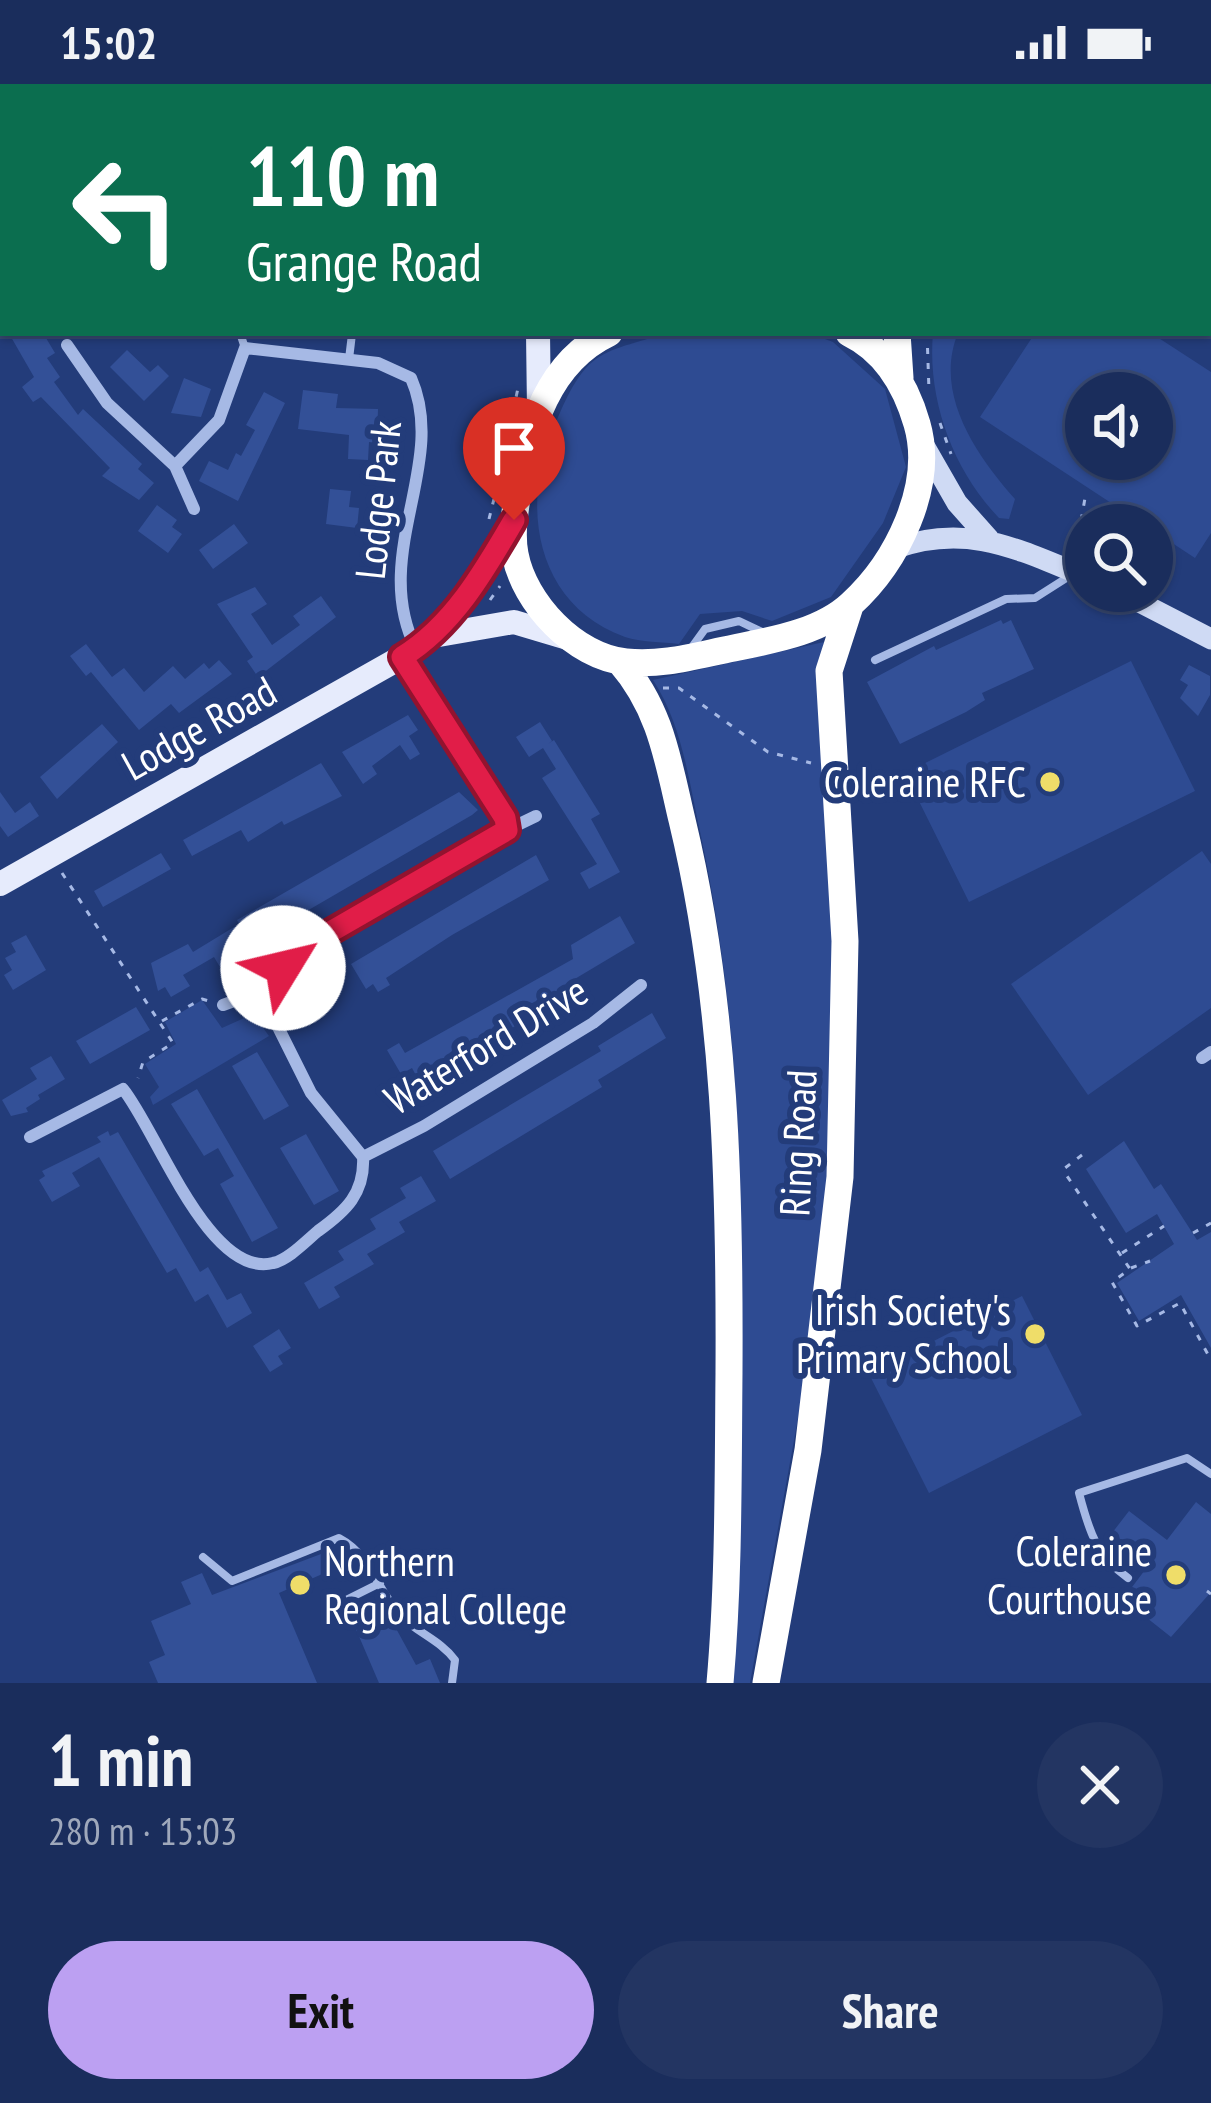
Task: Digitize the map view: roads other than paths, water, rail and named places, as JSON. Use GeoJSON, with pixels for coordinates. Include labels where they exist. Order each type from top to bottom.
{"type":"FeatureCollection","features":[{"type":"Feature","properties":{"kind":"highway"},"geometry":{"type":"LineString","coordinates":[[605,336],[564,365],[539,413],[514,520],[515,556],[546,616],[575,640],[620,662],[683,658],[778,639],[850,606],[893,549],[920,484],[922,442],[900,378],[897,336]]}},
{"type":"Feature","properties":{"kind":"highway"},"geometry":{"type":"LineString","coordinates":[[852,336],[900,378]]}},
{"type":"Feature","properties":{"kind":"highway","name":"Ring Road"},"geometry":{"type":"LineString","coordinates":[[766,1683],[808,1450],[841,1177],[845,941],[829,670],[850,606]]}},
{"type":"Feature","properties":{"kind":"highway","name":"Ring Road"},"geometry":{"type":"LineString","coordinates":[[620,662],[648,695],[666,752],[698,886],[717,1008],[730,1245],[728,1561],[720,1683]]}},
{"type":"Feature","properties":{"kind":"main road"},"geometry":{"type":"LineString","coordinates":[[538,336],[539,413]]}},
{"type":"Feature","properties":{"kind":"main road","name":"Lodge Road"},"geometry":{"type":"LineString","coordinates":[[417,647],[486,568],[514,520]]}},
{"type":"Feature","properties":{"kind":"main road","name":"Lodge Road"},"geometry":{"type":"LineString","coordinates":[[0,884],[417,647],[514,622],[575,640]]}},
{"type":"Feature","properties":{"kind":"street"},"geometry":{"type":"LineString","coordinates":[[67,345],[107,403],[175,466],[194,509]]}},
{"type":"Feature","properties":{"kind":"street"},"geometry":{"type":"LineString","coordinates":[[175,466],[219,420],[245,348],[349,359]]}},
{"type":"Feature","properties":{"kind":"street","name":"Lodge Park"},"geometry":{"type":"LineString","coordinates":[[349,359],[394,368],[411,378],[421,401],[421,440],[397,586],[417,647],[507,830]]}},
{"type":"Feature","properties":{"kind":"street"},"geometry":{"type":"LineString","coordinates":[[922,442],[957,503],[989,539]]}},
{"type":"Feature","properties":{"kind":"street"},"geometry":{"type":"LineString","coordinates":[[893,549],[931,535],[989,539],[1065,565]]}},
{"type":"Feature","properties":{"kind":"street"},"geometry":{"type":"LineString","coordinates":[[1159,612],[1211,639]]}},
{"type":"Feature","properties":{"kind":"street"},"geometry":{"type":"LineString","coordinates":[[123,1089],[214,1240],[258,1263],[275,1263],[339,1216],[358,1194],[362,1156],[311,1093],[279,1029],[272,1002],[275,986],[299,950],[536,816]]}},
{"type":"Feature","properties":{"kind":"street","name":"Waterford Drive"},"geometry":{"type":"LineString","coordinates":[[362,1156],[424,1126],[593,1023],[640,985]]}},
{"type":"Feature","properties":{"kind":"street"},"geometry":{"type":"LineString","coordinates":[[223,1005],[275,986]]}},
{"type":"Feature","properties":{"kind":"street"},"geometry":{"type":"LineString","coordinates":[[30,1137],[138,1078]]}},
{"type":"Feature","properties":{"kind":"lane"},"geometry":{"type":"LineString","coordinates":[[241,336],[245,348]]}},
{"type":"Feature","properties":{"kind":"lane"},"geometry":{"type":"LineString","coordinates":[[349,359],[352,336]]}},
{"type":"Feature","properties":{"kind":"lane"},"geometry":{"type":"LineString","coordinates":[[875,660],[1006,599],[1035,598],[1065,578]]}},
{"type":"Feature","properties":{"kind":"lane"},"geometry":{"type":"LineString","coordinates":[[1128,1579],[1097,1549],[1079,1493],[1187,1458],[1211,1474]]}},
{"type":"Feature","properties":{"kind":"lane"},"geometry":{"type":"LineString","coordinates":[[203,1557],[232,1581],[339,1538],[359,1548],[406,1621],[446,1647],[455,1660],[452,1683]]}},
{"type":"Feature","properties":{"kind":"lane"},"geometry":{"type":"LineString","coordinates":[[326,1610],[380,1583]]}},
{"type":"Feature","properties":{"kind":"place","name":"Coleraine RFC"},"geometry":{"type":"Point","coordinates":[1050,782]}},
{"type":"Feature","properties":{"kind":"place","name":"Irish Society's Primary School"},"geometry":{"type":"Point","coordinates":[1035,1334]}},
{"type":"Feature","properties":{"kind":"place","name":"Coleraine Courthouse"},"geometry":{"type":"Point","coordinates":[1176,1575]}},
{"type":"Feature","properties":{"kind":"place","name":"Northern Regional College"},"geometry":{"type":"Point","coordinates":[300,1585]}}]}
